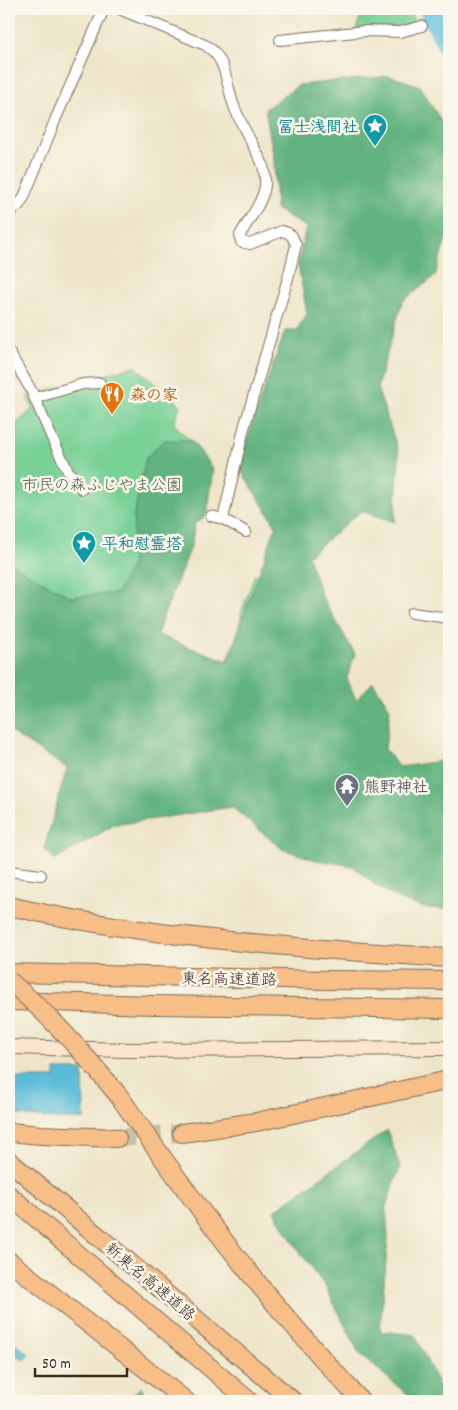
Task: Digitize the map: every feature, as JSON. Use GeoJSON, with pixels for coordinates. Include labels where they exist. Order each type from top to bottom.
{"type":"FeatureCollection","features":[{"type":"Feature","properties":{"kind":"highway"},"geometry":{"type":"LineString","coordinates":[[9,906],[111,926],[170,934],[304,948],[449,958]]}},
{"type":"Feature","properties":{"kind":"highway","name":"東名高速道路"},"geometry":{"type":"LineString","coordinates":[[9,972],[449,981]]}},
{"type":"Feature","properties":{"kind":"highway"},"geometry":{"type":"LineString","coordinates":[[9,981],[28,997],[91,1062],[119,1096],[185,1190],[239,1260],[300,1333],[361,1401]]}},
{"type":"Feature","properties":{"kind":"highway","name":"東名高速道路"},"geometry":{"type":"LineString","coordinates":[[9,1001],[449,1009]]}},
{"type":"Feature","properties":{"kind":"highway"},"geometry":{"type":"LineString","coordinates":[[182,1133],[256,1122],[449,1080]]}},
{"type":"Feature","properties":{"kind":"highway"},"geometry":{"type":"LineString","coordinates":[[9,1132],[41,1136],[117,1138]]}},
{"type":"Feature","properties":{"kind":"highway","name":"新東名高速道路"},"geometry":{"type":"LineString","coordinates":[[9,1161],[293,1401]]}},
{"type":"Feature","properties":{"kind":"highway","name":"新東名高速道路"},"geometry":{"type":"LineString","coordinates":[[9,1195],[249,1401]]}},
{"type":"Feature","properties":{"kind":"highway"},"geometry":{"type":"LineString","coordinates":[[9,1261],[186,1401]]}},
{"type":"Feature","properties":{"kind":"street"},"geometry":{"type":"LineString","coordinates":[[9,212],[19,205],[24,197],[104,9]]}},
{"type":"Feature","properties":{"kind":"street"},"geometry":{"type":"LineString","coordinates":[[119,9],[205,45],[216,54],[228,79],[233,105],[263,165],[265,174],[265,186],[262,197],[240,234],[241,242],[250,244],[282,232],[292,236],[296,245],[244,428],[223,519]]}},
{"type":"Feature","properties":{"kind":"street"},"geometry":{"type":"LineString","coordinates":[[280,40],[365,31],[400,32],[422,26]]}},
{"type":"Feature","properties":{"kind":"street"},"geometry":{"type":"LineString","coordinates":[[9,352],[35,398],[68,471],[82,489]]}},
{"type":"Feature","properties":{"kind":"street"},"geometry":{"type":"LineString","coordinates":[[35,398],[83,384],[100,383]]}},
{"type":"Feature","properties":{"kind":"street"},"geometry":{"type":"LineString","coordinates":[[212,516],[223,519],[246,532]]}},
{"type":"Feature","properties":{"kind":"street"},"geometry":{"type":"LineString","coordinates":[[412,614],[449,618]]}},
{"type":"Feature","properties":{"kind":"street"},"geometry":{"type":"LineString","coordinates":[[9,871],[41,875]]}},
{"type":"Feature","properties":{"kind":"street"},"geometry":{"type":"LineString","coordinates":[[9,1047],[127,1050],[449,1048]]}},
{"type":"Feature","properties":{"kind":"green space"},"geometry":{"type":"Polygon","coordinates":[[[364,9],[408,9],[415,23],[408,27],[356,29],[364,9]]]}},
{"type":"Feature","properties":{"kind":"green space"},"geometry":{"type":"Polygon","coordinates":[[[390,76],[420,86],[447,131],[449,140],[449,228],[435,276],[402,302],[377,388],[399,453],[395,522],[361,511],[308,556],[321,595],[355,654],[347,678],[356,700],[373,682],[390,709],[385,749],[399,767],[449,760],[449,909],[424,908],[398,899],[375,885],[353,866],[316,860],[282,849],[232,807],[114,825],[55,860],[44,849],[67,768],[9,731],[9,563],[71,597],[117,593],[132,565],[134,514],[146,458],[164,440],[191,440],[213,469],[206,516],[195,523],[191,547],[156,634],[227,663],[276,526],[239,467],[255,415],[285,331],[296,331],[307,314],[298,264],[306,227],[276,209],[274,160],[265,109],[299,85],[390,76]]]}},
{"type":"Feature","properties":{"kind":"green space","name":"市民の森ふじやま公園"},"geometry":{"type":"Polygon","coordinates":[[[135,366],[180,405],[174,424],[202,453],[191,513],[157,637],[227,660],[233,657],[242,611],[255,574],[270,582],[248,672],[26,710],[9,702],[9,430],[33,409],[27,396],[135,366]]]}},
{"type":"Feature","properties":{"kind":"green space"},"geometry":{"type":"Polygon","coordinates":[[[387,1130],[400,1167],[386,1206],[388,1238],[380,1331],[415,1335],[446,1401],[415,1401],[359,1353],[325,1286],[294,1244],[274,1211],[387,1130]]]}},
{"type":"Feature","properties":{"kind":"green space"},"geometry":{"type":"Polygon","coordinates":[[[141,1387],[148,1401],[125,1401],[141,1387]]]}},
{"type":"Feature","properties":{"kind":"water"},"geometry":{"type":"Polygon","coordinates":[[[55,1070],[83,1070],[84,1119],[56,1119],[9,1114],[9,1078],[55,1078],[55,1070]]]}},
{"type":"Feature","properties":{"kind":"water"},"geometry":{"type":"Polygon","coordinates":[[[9,1339],[29,1354],[24,1360],[9,1351],[9,1339]]]}},
{"type":"Feature","properties":{"kind":"waterway"},"geometry":{"type":"LineString","coordinates":[[430,9],[449,47]]}},
{"type":"Feature","properties":{"kind":"tunnel"},"geometry":{"type":"LineString","coordinates":[[117,1138],[182,1133]]}},
{"type":"Feature","properties":{"kind":"place","name":"冨士浅間社"},"geometry":{"type":"Point","coordinates":[375,147]}},
{"type":"Feature","properties":{"kind":"place","name":"森の家"},"geometry":{"type":"Point","coordinates":[112,415]}},
{"type":"Feature","properties":{"kind":"place","name":"平和慰霊塔"},"geometry":{"type":"Point","coordinates":[84,564]}},
{"type":"Feature","properties":{"kind":"place","name":"熊野神社"},"geometry":{"type":"Point","coordinates":[347,807]}}]}
